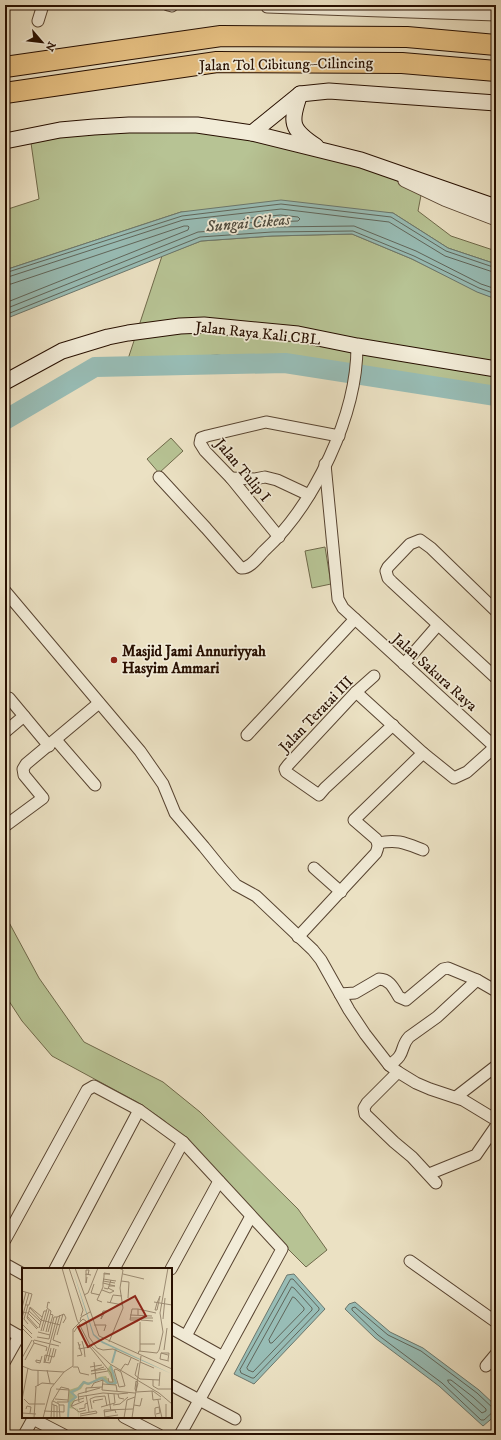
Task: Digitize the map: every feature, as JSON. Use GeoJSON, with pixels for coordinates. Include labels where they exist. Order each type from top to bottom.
{"type":"FeatureCollection","features":[{"type":"Feature","properties":{"kind":"highway","name":"Jalan Tol Cibitung–Cilincing"},"geometry":{"type":"LineString","coordinates":[[5,67],[221,36],[407,37],[496,45]]}},
{"type":"Feature","properties":{"kind":"highway","name":"Jalan Tol Cibitung–Cilincing"},"geometry":{"type":"LineString","coordinates":[[5,93],[217,62],[402,63],[496,72]]}},
{"type":"Feature","properties":{"kind":"street"},"geometry":{"type":"LineString","coordinates":[[38,21],[43,5]]}},
{"type":"Feature","properties":{"kind":"street"},"geometry":{"type":"LineString","coordinates":[[266,7],[496,15]]}},
{"type":"Feature","properties":{"kind":"street"},"geometry":{"type":"LineString","coordinates":[[252,133],[300,94],[329,90],[496,103]]}},
{"type":"Feature","properties":{"kind":"street"},"geometry":{"type":"LineString","coordinates":[[300,94],[294,112],[295,128],[302,137],[320,149]]}},
{"type":"Feature","properties":{"kind":"street"},"geometry":{"type":"LineString","coordinates":[[5,142],[60,130],[130,125],[197,125],[252,133],[361,160],[496,207]]}},
{"type":"Feature","properties":{"kind":"street"},"geometry":{"type":"LineString","coordinates":[[361,160],[444,200],[496,220]]}},
{"type":"Feature","properties":{"kind":"street","name":"Jalan Raya Kali CBL"},"geometry":{"type":"LineString","coordinates":[[5,382],[62,351],[108,337],[180,326],[204,325],[298,334],[357,346],[496,369]]}},
{"type":"Feature","properties":{"kind":"street"},"geometry":{"type":"LineString","coordinates":[[159,477],[241,568],[248,567],[279,537],[309,495],[339,436],[357,364],[357,346]]}},
{"type":"Feature","properties":{"kind":"street","name":"Jalan Tulip I"},"geometry":{"type":"LineString","coordinates":[[279,537],[231,478],[205,451],[200,441],[204,437],[266,422],[339,436]]}},
{"type":"Feature","properties":{"kind":"street","name":"Jalan Sakura Raya"},"geometry":{"type":"LineString","coordinates":[[325,464],[338,599],[343,608],[496,747]]}},
{"type":"Feature","properties":{"kind":"street"},"geometry":{"type":"LineString","coordinates":[[231,478],[255,479],[265,477],[277,480],[309,495]]}},
{"type":"Feature","properties":{"kind":"street"},"geometry":{"type":"LineString","coordinates":[[495,675],[392,582],[386,574],[388,567],[410,544],[420,540],[431,548],[496,611]]}},
{"type":"Feature","properties":{"kind":"street"},"geometry":{"type":"LineString","coordinates":[[5,591],[140,751],[163,784],[175,813],[236,886],[256,896],[313,950],[321,960],[365,1034],[394,1068],[430,1089],[463,1100],[496,1120]]}},
{"type":"Feature","properties":{"kind":"street"},"geometry":{"type":"LineString","coordinates":[[247,735],[355,619]]}},
{"type":"Feature","properties":{"kind":"street"},"geometry":{"type":"LineString","coordinates":[[404,664],[438,625]]}},
{"type":"Feature","properties":{"kind":"street","name":"Jalan Teratai III"},"geometry":{"type":"LineString","coordinates":[[374,676],[356,692],[288,765],[285,769],[286,772],[319,795],[393,725]]}},
{"type":"Feature","properties":{"kind":"street"},"geometry":{"type":"LineString","coordinates":[[356,692],[423,753],[454,778],[467,772],[496,747]]}},
{"type":"Feature","properties":{"kind":"street"},"geometry":{"type":"LineString","coordinates":[[9,698],[24,716],[95,785]]}},
{"type":"Feature","properties":{"kind":"street"},"geometry":{"type":"LineString","coordinates":[[5,826],[43,798],[24,775],[22,769],[99,703]]}},
{"type":"Feature","properties":{"kind":"street"},"geometry":{"type":"LineString","coordinates":[[5,732],[24,716]]}},
{"type":"Feature","properties":{"kind":"street"},"geometry":{"type":"LineString","coordinates":[[298,937],[342,892],[376,853],[378,848],[376,839],[354,820],[423,753]]}},
{"type":"Feature","properties":{"kind":"street"},"geometry":{"type":"LineString","coordinates":[[378,843],[390,840],[399,841],[423,850]]}},
{"type":"Feature","properties":{"kind":"street"},"geometry":{"type":"LineString","coordinates":[[314,868],[342,892]]}},
{"type":"Feature","properties":{"kind":"street"},"geometry":{"type":"LineString","coordinates":[[340,994],[355,993],[379,979],[383,979],[391,985],[399,997],[406,1000],[443,969],[448,968],[477,980],[496,991]]}},
{"type":"Feature","properties":{"kind":"street"},"geometry":{"type":"LineString","coordinates":[[436,1183],[429,1174],[365,1114],[364,1108],[394,1068],[401,1055],[406,1040],[437,1017],[477,980]]}},
{"type":"Feature","properties":{"kind":"street"},"geometry":{"type":"LineString","coordinates":[[456,1097],[496,1066]]}},
{"type":"Feature","properties":{"kind":"street"},"geometry":{"type":"LineString","coordinates":[[5,1240],[87,1090],[94,1086],[139,1110],[183,1142],[282,1249],[180,1435]]}},
{"type":"Feature","properties":{"kind":"street"},"geometry":{"type":"LineString","coordinates":[[56,1268],[139,1110]]}},
{"type":"Feature","properties":{"kind":"street"},"geometry":{"type":"LineString","coordinates":[[429,1174],[476,1155],[496,1126]]}},
{"type":"Feature","properties":{"kind":"street"},"geometry":{"type":"LineString","coordinates":[[115,1268],[183,1142]]}},
{"type":"Feature","properties":{"kind":"street"},"geometry":{"type":"LineString","coordinates":[[172,1268],[219,1181]]}},
{"type":"Feature","properties":{"kind":"street"},"geometry":{"type":"LineString","coordinates":[[186,1336],[251,1216]]}},
{"type":"Feature","properties":{"kind":"street"},"geometry":{"type":"LineString","coordinates":[[410,1261],[496,1322]]}},
{"type":"Feature","properties":{"kind":"street"},"geometry":{"type":"LineString","coordinates":[[5,1264],[22,1273]]}},
{"type":"Feature","properties":{"kind":"street"},"geometry":{"type":"LineString","coordinates":[[5,1328],[21,1336],[5,1361]]}},
{"type":"Feature","properties":{"kind":"street"},"geometry":{"type":"LineString","coordinates":[[172,1329],[223,1357]]}},
{"type":"Feature","properties":{"kind":"street"},"geometry":{"type":"LineString","coordinates":[[486,1366],[496,1354]]}},
{"type":"Feature","properties":{"kind":"street"},"geometry":{"type":"LineString","coordinates":[[172,1386],[235,1419]]}},
{"type":"Feature","properties":{"kind":"street"},"geometry":{"type":"LineString","coordinates":[[24,1435],[33,1418],[64,1435]]}},
{"type":"Feature","properties":{"kind":"street"},"geometry":{"type":"LineString","coordinates":[[126,1418],[159,1435]]}},
{"type":"Feature","properties":{"kind":"green space"},"geometry":{"type":"Polygon","coordinates":[[[181,125],[361,160],[422,190],[418,211],[451,236],[496,251],[496,264],[448,248],[393,213],[181,212],[5,270],[5,210],[39,199],[30,136],[181,125]]]}},
{"type":"Feature","properties":{"kind":"green space"},"geometry":{"type":"Polygon","coordinates":[[[352,234],[412,259],[496,299],[496,396],[306,365],[217,355],[127,362],[162,256],[201,241],[272,236],[352,234]]]}},
{"type":"Feature","properties":{"kind":"green space"},"geometry":{"type":"Polygon","coordinates":[[[171,438],[183,451],[159,473],[147,459],[171,438]]]}},
{"type":"Feature","properties":{"kind":"green space"},"geometry":{"type":"Polygon","coordinates":[[[325,547],[331,584],[312,588],[305,551],[325,547]]]}},
{"type":"Feature","properties":{"kind":"green space"},"geometry":{"type":"Polygon","coordinates":[[[5,915],[39,978],[84,1042],[163,1082],[200,1112],[298,1209],[327,1250],[306,1267],[282,1243],[189,1141],[162,1119],[137,1102],[52,1056],[22,1021],[5,995],[5,915]]]}},
{"type":"Feature","properties":{"kind":"water","name":"Sungai Cikeas"},"geometry":{"type":"Polygon","coordinates":[[[281,200],[393,213],[448,248],[496,264],[496,299],[477,292],[412,259],[352,234],[272,236],[201,241],[5,319],[5,270],[181,212],[281,200]]]}},
{"type":"Feature","properties":{"kind":"water"},"geometry":{"type":"Polygon","coordinates":[[[294,1274],[325,1309],[254,1384],[234,1374],[287,1275],[294,1274]]]}},
{"type":"Feature","properties":{"kind":"water"},"geometry":{"type":"Polygon","coordinates":[[[355,1302],[390,1332],[423,1348],[479,1390],[496,1406],[496,1415],[483,1426],[439,1386],[375,1338],[345,1309],[349,1304],[355,1302]]]}},
{"type":"Feature","properties":{"kind":"waterway"},"geometry":{"type":"LineString","coordinates":[[5,420],[95,367],[285,363],[496,396]]}},
{"type":"Feature","properties":{"kind":"place","name":"Masjid Jami Annuriyyah Hasyim Ammari"},"geometry":{"type":"Point","coordinates":[114,660]}}]}
